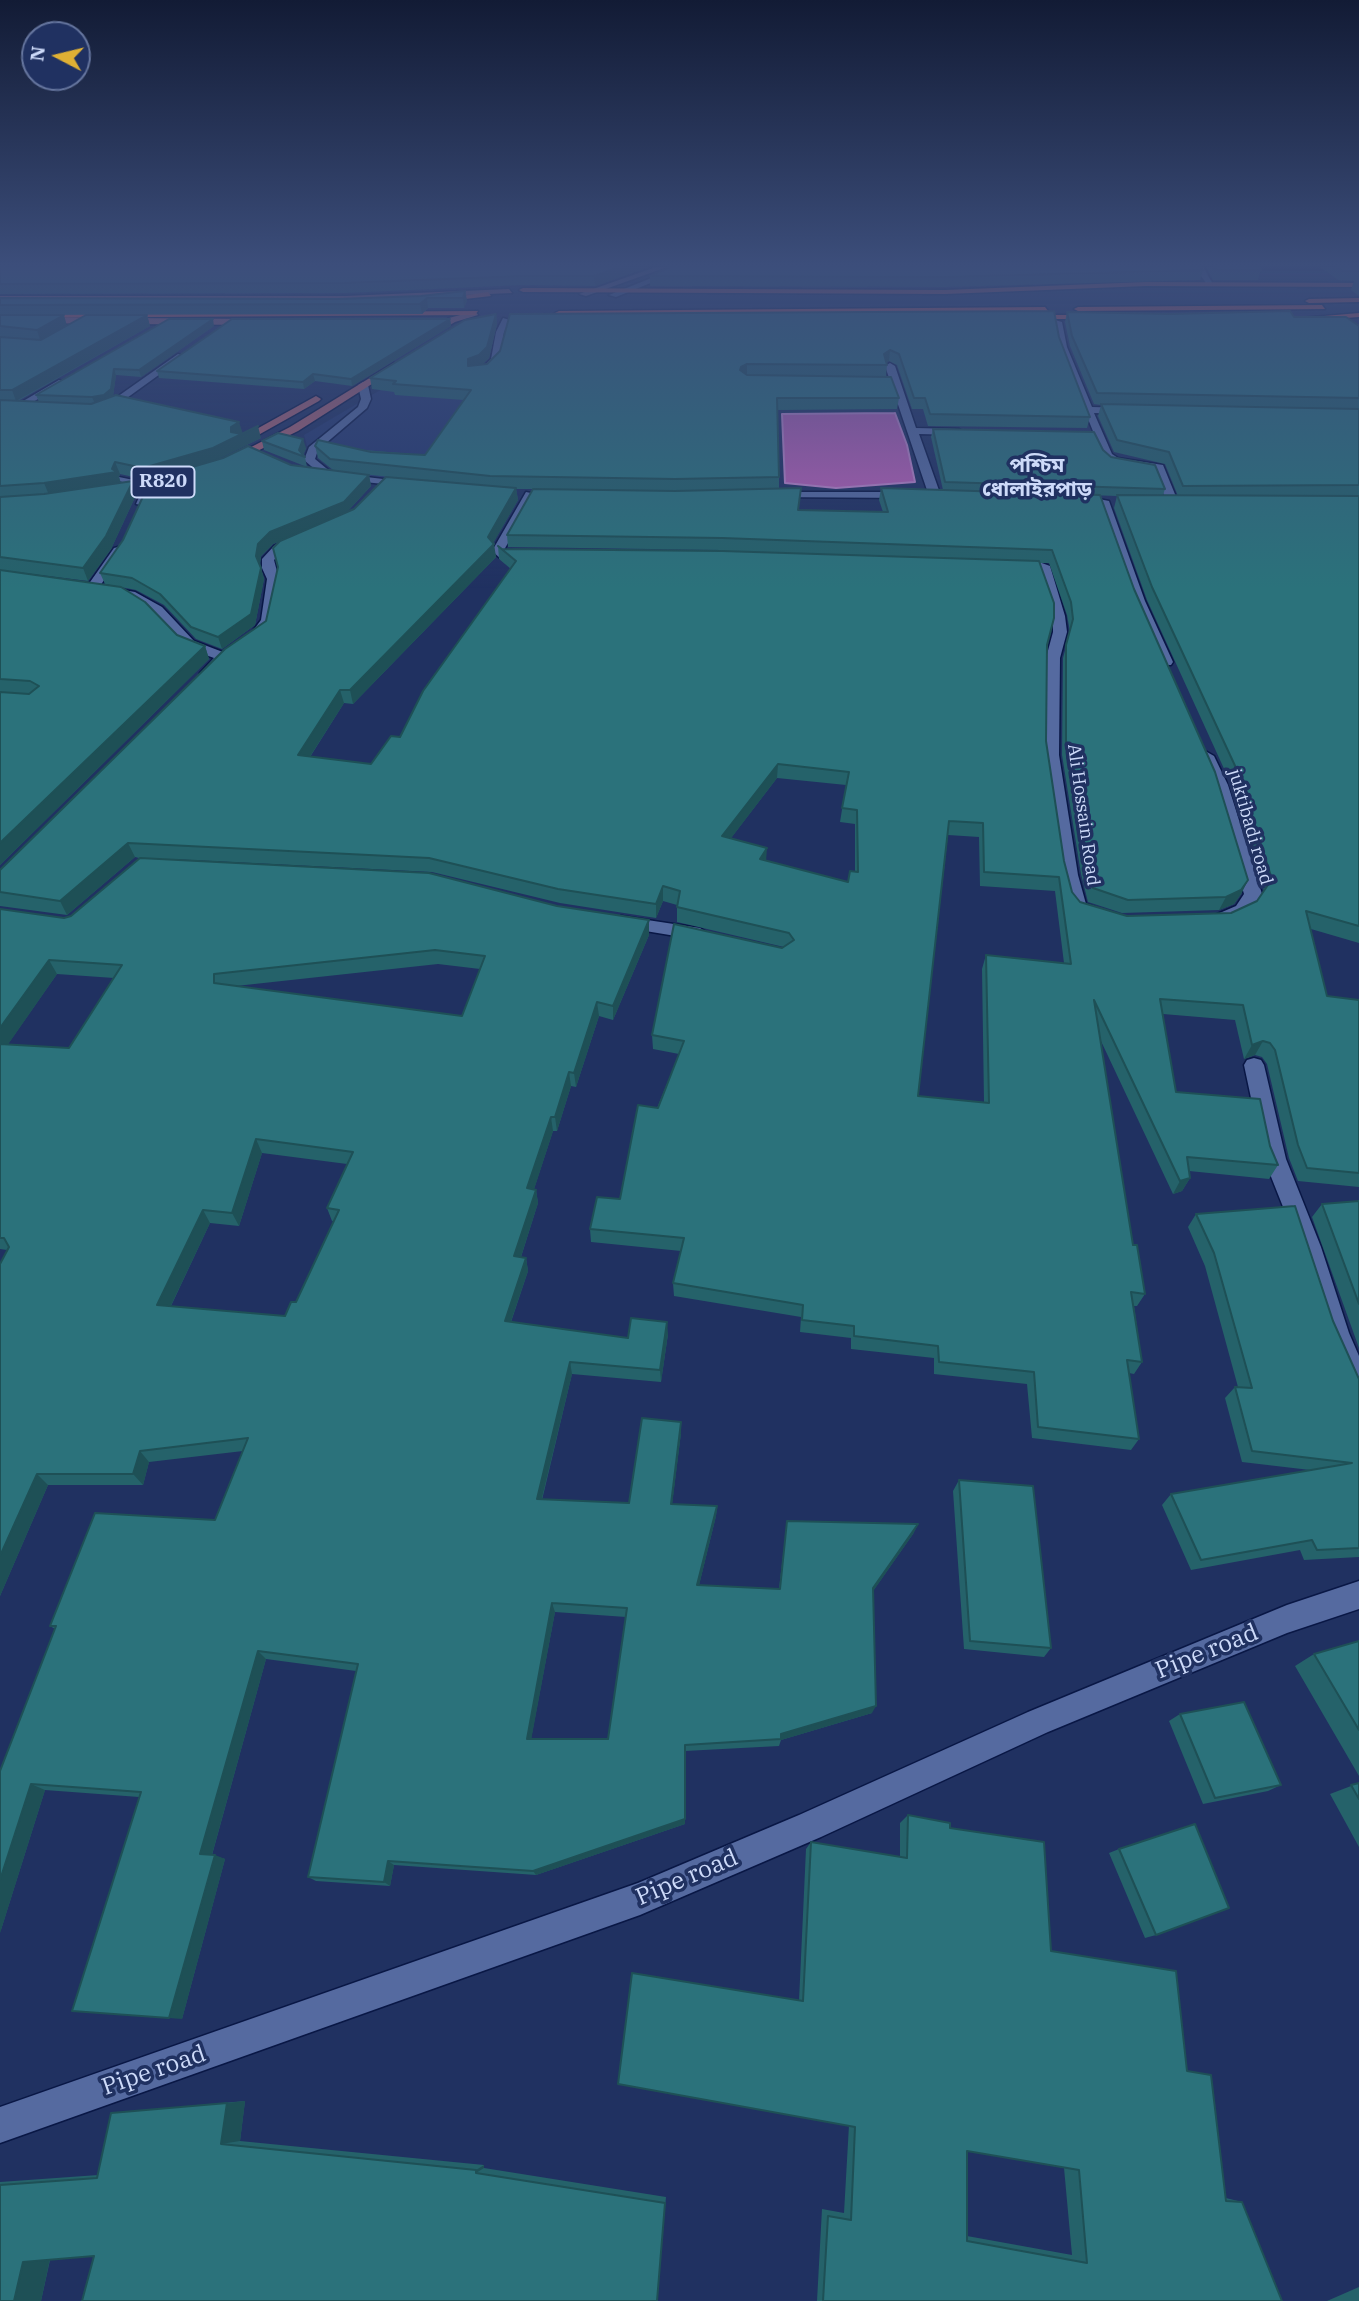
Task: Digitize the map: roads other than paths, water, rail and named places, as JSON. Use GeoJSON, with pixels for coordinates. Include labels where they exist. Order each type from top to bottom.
{"type":"FeatureCollection","features":[{"type":"Feature","properties":{"kind":"main road","name":"R820"},"geometry":{"type":"LineString","coordinates":[[220,464],[256,453],[376,374]]}},
{"type":"Feature","properties":{"kind":"main road"},"geometry":{"type":"LineString","coordinates":[[345,382],[363,385]]}},
{"type":"Feature","properties":{"kind":"main road"},"geometry":{"type":"LineString","coordinates":[[230,446],[324,394]]}},
{"type":"Feature","properties":{"kind":"main road","name":"R820"},"geometry":{"type":"LineString","coordinates":[[185,471],[149,486],[97,488],[123,479],[185,471]]}},
{"type":"Feature","properties":{"kind":"street"},"geometry":{"type":"LineString","coordinates":[[43,408],[13,406],[73,374]]}},
{"type":"Feature","properties":{"kind":"street"},"geometry":{"type":"LineString","coordinates":[[95,410],[110,406],[155,374]]}},
{"type":"Feature","properties":{"kind":"street"},"geometry":{"type":"LineString","coordinates":[[893,374],[915,431],[935,496]]}},
{"type":"Feature","properties":{"kind":"street"},"geometry":{"type":"LineString","coordinates":[[1074,374],[1111,460],[1159,467],[1173,504]]}},
{"type":"Feature","properties":{"kind":"street"},"geometry":{"type":"LineString","coordinates":[[883,382],[896,382]]}},
{"type":"Feature","properties":{"kind":"street"},"geometry":{"type":"LineString","coordinates":[[329,476],[309,460],[313,449],[362,408],[366,399],[363,385]]}},
{"type":"Feature","properties":{"kind":"street"},"geometry":{"type":"LineString","coordinates":[[1088,410],[1135,411]]}},
{"type":"Feature","properties":{"kind":"street"},"geometry":{"type":"LineString","coordinates":[[915,431],[967,432]]}},
{"type":"Feature","properties":{"kind":"street"},"geometry":{"type":"LineString","coordinates":[[1085,433],[1098,434]]}},
{"type":"Feature","properties":{"kind":"street"},"geometry":{"type":"LineString","coordinates":[[308,472],[380,487],[421,486]]}},
{"type":"Feature","properties":{"kind":"street"},"geometry":{"type":"LineString","coordinates":[[123,479],[149,486],[135,520]]}},
{"type":"Feature","properties":{"kind":"street"},"geometry":{"type":"LineString","coordinates":[[758,495],[869,493],[950,497]]}},
{"type":"Feature","properties":{"kind":"street"},"geometry":{"type":"LineString","coordinates":[[529,494],[498,551],[504,555],[542,555]]}},
{"type":"Feature","properties":{"kind":"street"},"geometry":{"type":"LineString","coordinates":[[1102,501],[1139,601],[1171,675]]}},
{"type":"Feature","properties":{"kind":"street"},"geometry":{"type":"LineString","coordinates":[[194,686],[233,650],[263,629],[267,620],[273,579],[268,568],[268,559],[278,549],[316,532]]}},
{"type":"Feature","properties":{"kind":"street"},"geometry":{"type":"LineString","coordinates":[[124,540],[85,587],[131,595],[157,610],[189,645],[233,650]]}},
{"type":"Feature","properties":{"kind":"street","name":"Ali Hossain Road"},"geometry":{"type":"LineString","coordinates":[[1000,565],[1039,566],[1046,569],[1059,616],[1060,632],[1053,658],[1052,755],[1070,875],[1078,905],[1082,910],[1108,918]]}},
{"type":"Feature","properties":{"kind":"street","name":"juktibadi road"},"geometry":{"type":"LineString","coordinates":[[1198,736],[1220,785],[1253,894],[1242,910],[1217,920]]}},
{"type":"Feature","properties":{"kind":"street"},"geometry":{"type":"LineString","coordinates":[[598,918],[715,938]]}},
{"type":"Feature","properties":{"kind":"street"},"geometry":{"type":"LineString","coordinates":[[1254,1065],[1275,1159],[1310,1247],[1337,1333],[1359,1383]]}},
{"type":"Feature","properties":{"kind":"street","name":"Pipe road"},"geometry":{"type":"LineString","coordinates":[[0,2125],[640,1899],[810,1826],[1038,1721],[1287,1619],[1359,1595]]}},
{"type":"Feature","properties":{"kind":"district","name":"পশ্চিম ধোলাইরপাড়"},"geometry":{"type":"Point","coordinates":[1037,478]}}]}
